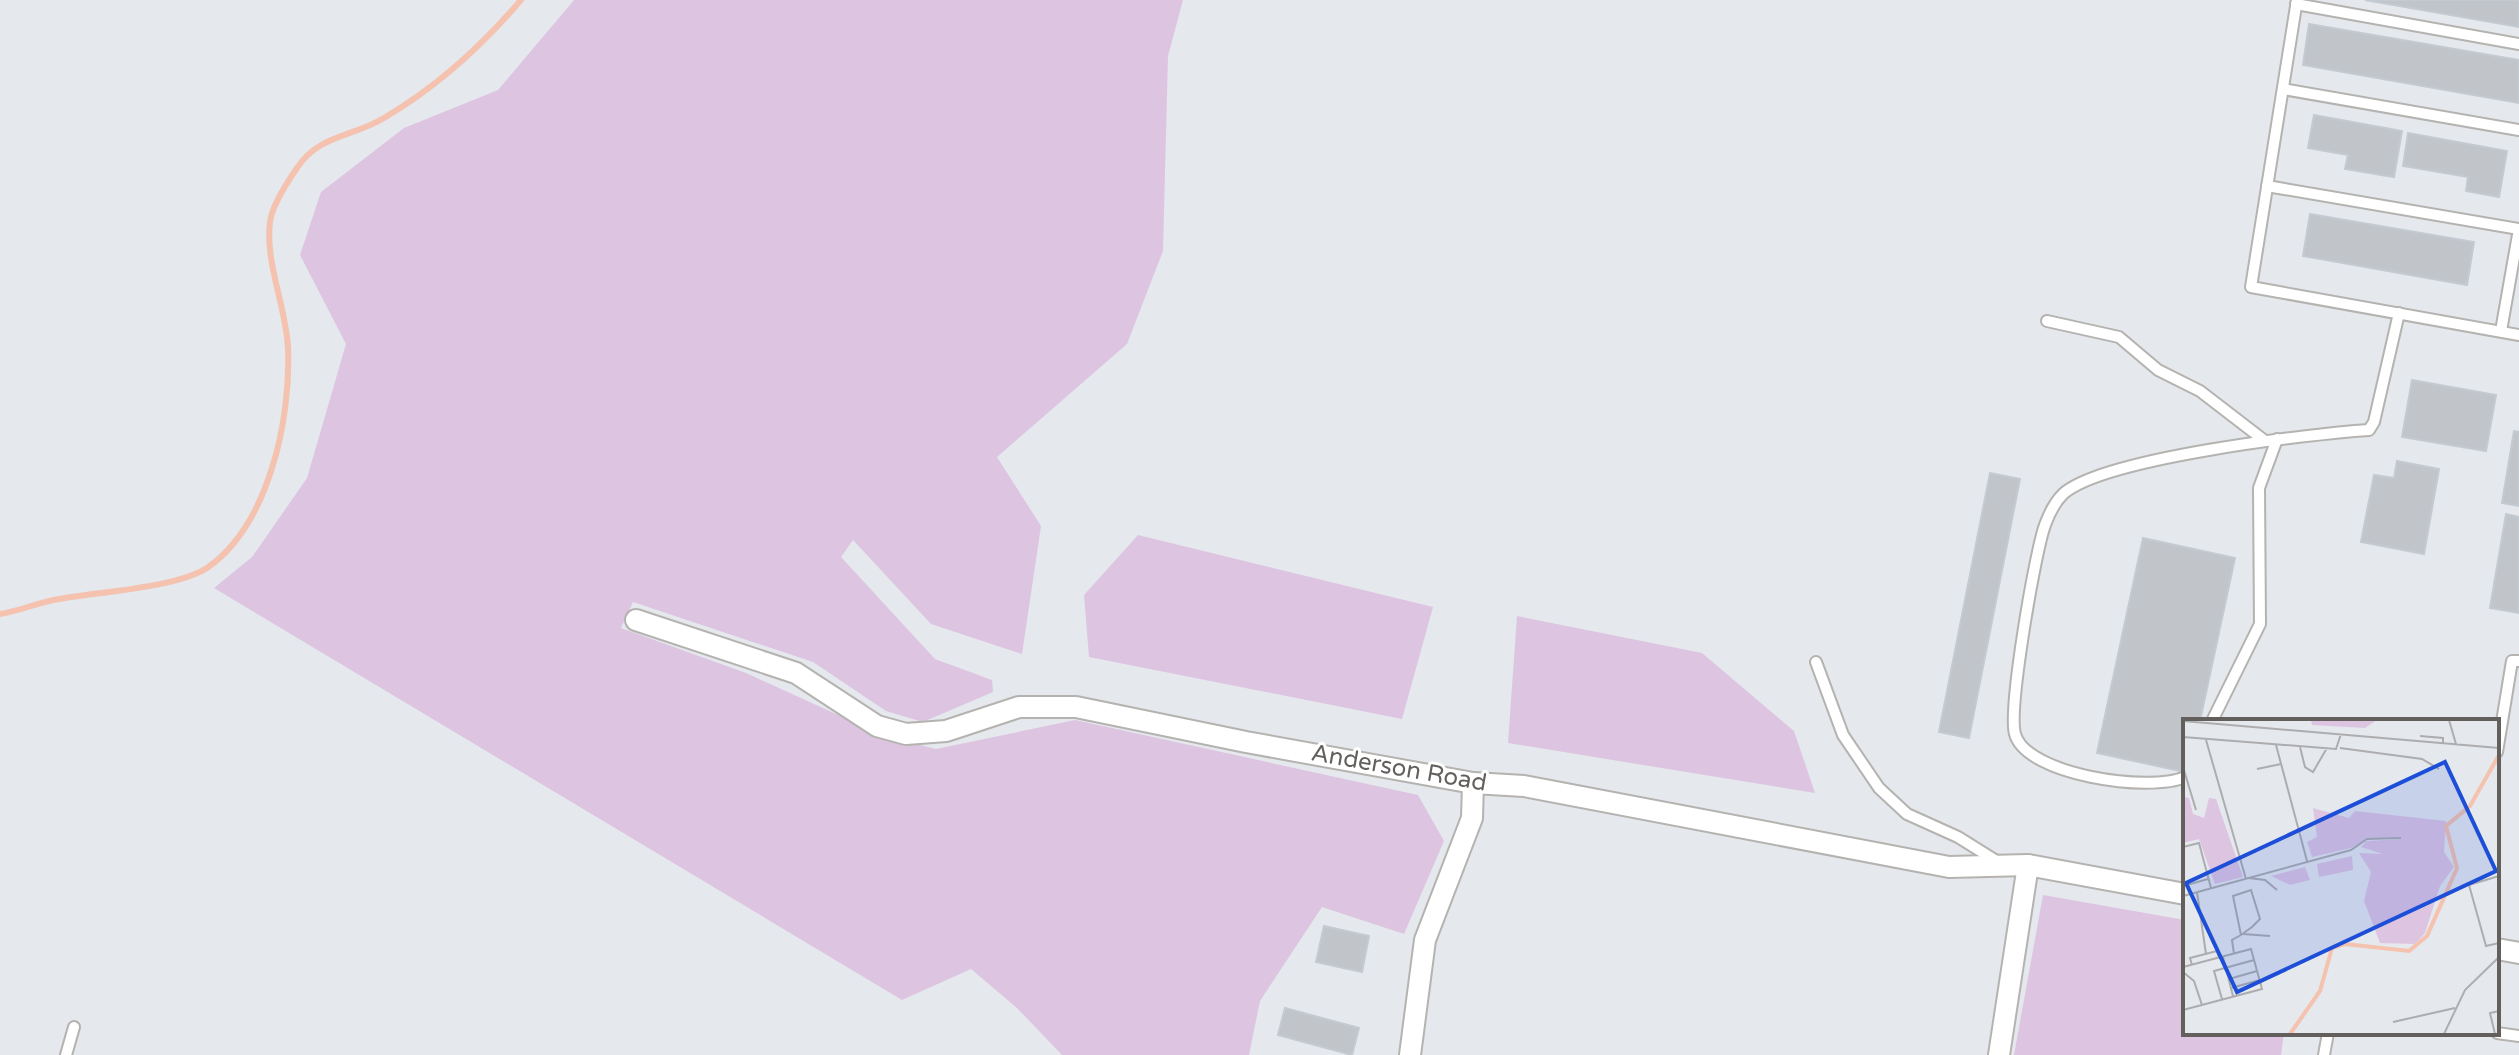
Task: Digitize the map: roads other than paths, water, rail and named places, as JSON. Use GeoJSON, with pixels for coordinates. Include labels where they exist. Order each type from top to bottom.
{"type":"FeatureCollection","features":[{"type":"Feature","properties":{"kind":"street","name":"Anderson Road"},"geometry":{"type":"LineString","coordinates":[[636,620],[796,673],[877,726],[906,734],[946,731],[1019,707],[1076,707],[1246,742],[1473,783],[1524,786],[1949,867],[2028,865],[2183,894]]}},
{"type":"Feature","properties":{"kind":"street"},"geometry":{"type":"LineString","coordinates":[[1410,1055],[1425,940],[1472,818],[1473,783]]}},
{"type":"Feature","properties":{"kind":"street"},"geometry":{"type":"LineString","coordinates":[[1999,1055],[2028,865]]}},
{"type":"Feature","properties":{"kind":"street"},"geometry":{"type":"LineString","coordinates":[[2499,949],[2519,953]]}},
{"type":"Feature","properties":{"kind":"lane"},"geometry":{"type":"LineString","coordinates":[[2519,44],[2296,2],[2251,287],[2519,335]]}},
{"type":"Feature","properties":{"kind":"lane"},"geometry":{"type":"LineString","coordinates":[[2283,89],[2519,130]]}},
{"type":"Feature","properties":{"kind":"lane"},"geometry":{"type":"LineString","coordinates":[[2267,186],[2519,229],[2501,331]]}},
{"type":"Feature","properties":{"kind":"lane"},"geometry":{"type":"LineString","coordinates":[[2183,778],[2165,783],[2136,784],[2047,764],[2029,756],[2021,746],[2014,732],[2018,680],[2044,528],[2062,495],[2096,475],[2271,440],[2369,430],[2374,422],[2399,313]]}},
{"type":"Feature","properties":{"kind":"lane"},"geometry":{"type":"LineString","coordinates":[[2047,321],[2119,337],[2158,370],[2200,391],[2271,440]]}},
{"type":"Feature","properties":{"kind":"lane"},"geometry":{"type":"LineString","coordinates":[[2213,719],[2260,624],[2259,488],[2271,440]]}},
{"type":"Feature","properties":{"kind":"lane"},"geometry":{"type":"LineString","coordinates":[[2499,740],[2512,661],[2519,661]]}},
{"type":"Feature","properties":{"kind":"lane"},"geometry":{"type":"LineString","coordinates":[[1816,662],[1843,735],[1879,788],[1907,814],[1958,837],[2003,866]]}},
{"type":"Feature","properties":{"kind":"lane"},"geometry":{"type":"LineString","coordinates":[[66,1055],[74,1027]]}},
{"type":"Feature","properties":{"kind":"lane"},"geometry":{"type":"LineString","coordinates":[[2499,1033],[2519,1036]]}},
{"type":"Feature","properties":{"kind":"lane"},"geometry":{"type":"LineString","coordinates":[[2324,1055],[2328,1035]]}},
{"type":"Feature","properties":{"kind":"waterway"},"geometry":{"type":"LineString","coordinates":[[0,614],[52,600],[176,580],[207,568],[228,549],[261,498],[272,468],[285,406],[288,348],[269,238],[271,216],[281,194],[305,157],[326,143],[372,124],[422,93],[474,50],[521,0]]}}]}
